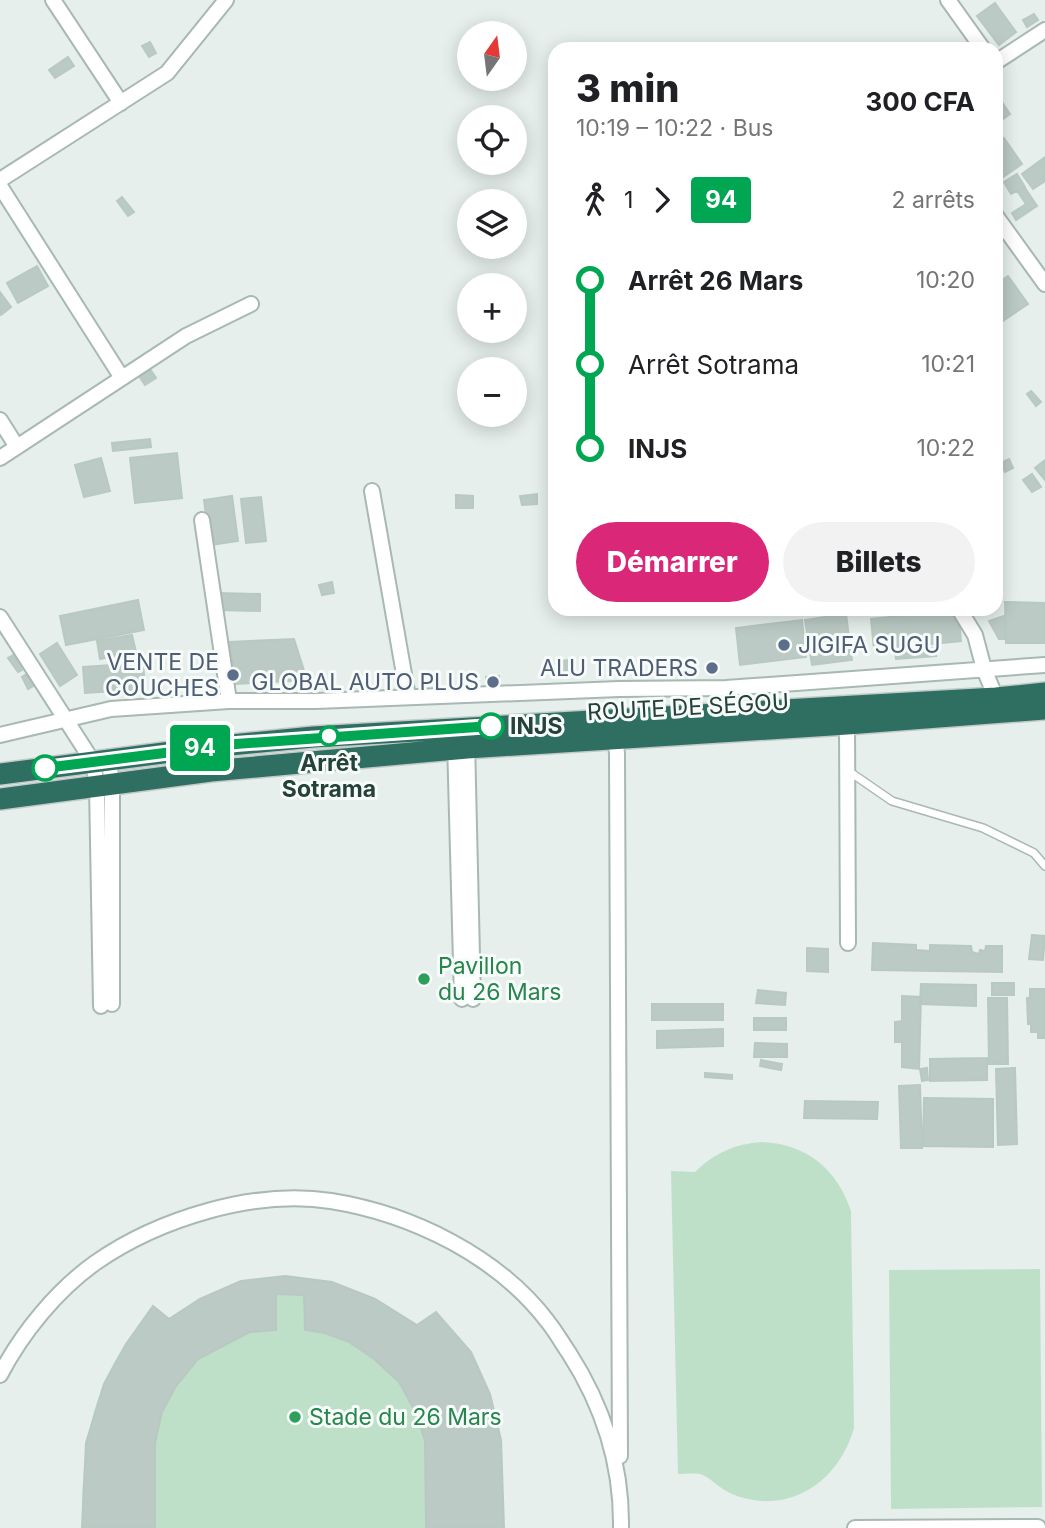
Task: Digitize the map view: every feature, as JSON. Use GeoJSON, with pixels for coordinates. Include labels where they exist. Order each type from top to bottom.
{"type":"FeatureCollection","features":[{"type":"Feature","properties":{"kind":"highway","name":"ROUTE DE SÉGOU"},"geometry":{"type":"LineString","coordinates":[[0,774],[236,744],[461,738],[1045,693]]}},
{"type":"Feature","properties":{"kind":"highway","name":"ROUTE DE SÉGOU"},"geometry":{"type":"LineString","coordinates":[[615,728],[847,724],[1045,709]]}},
{"type":"Feature","properties":{"kind":"highway","name":"ROUTE DE SÉGOU"},"geometry":{"type":"LineString","coordinates":[[0,799],[461,738]]}},
{"type":"Feature","properties":{"kind":"street"},"geometry":{"type":"LineString","coordinates":[[54,0],[121,103]]}},
{"type":"Feature","properties":{"kind":"street"},"geometry":{"type":"LineString","coordinates":[[0,180],[167,74],[226,0]]}},
{"type":"Feature","properties":{"kind":"street"},"geometry":{"type":"LineString","coordinates":[[948,0],[978,42]]}},
{"type":"Feature","properties":{"kind":"street"},"geometry":{"type":"LineString","coordinates":[[1003,57],[1045,30]]}},
{"type":"Feature","properties":{"kind":"street"},"geometry":{"type":"LineString","coordinates":[[0,186],[122,378]]}},
{"type":"Feature","properties":{"kind":"street"},"geometry":{"type":"LineString","coordinates":[[1003,226],[1045,284]]}},
{"type":"Feature","properties":{"kind":"street"},"geometry":{"type":"LineString","coordinates":[[0,458],[186,336],[251,304]]}},
{"type":"Feature","properties":{"kind":"street"},"geometry":{"type":"LineString","coordinates":[[0,420],[17,447]]}},
{"type":"Feature","properties":{"kind":"street"},"geometry":{"type":"LineString","coordinates":[[372,491],[408,697]]}},
{"type":"Feature","properties":{"kind":"street"},"geometry":{"type":"LineString","coordinates":[[202,520],[229,701]]}},
{"type":"Feature","properties":{"kind":"street"},"geometry":{"type":"LineString","coordinates":[[963,616],[975,635],[984,669],[996,698]]}},
{"type":"Feature","properties":{"kind":"street"},"geometry":{"type":"LineString","coordinates":[[0,617],[66,719],[101,761],[105,785],[106,1005]]}},
{"type":"Feature","properties":{"kind":"street"},"geometry":{"type":"LineString","coordinates":[[0,735],[111,709],[229,701],[619,688],[726,688],[1045,665]]}},
{"type":"Feature","properties":{"kind":"street"},"geometry":{"type":"LineString","coordinates":[[847,724],[848,943]]}},
{"type":"Feature","properties":{"kind":"street"},"geometry":{"type":"LineString","coordinates":[[615,728],[621,1528]]}},
{"type":"Feature","properties":{"kind":"street"},"geometry":{"type":"LineString","coordinates":[[461,738],[468,999]]}},
{"type":"Feature","properties":{"kind":"street"},"geometry":{"type":"LineString","coordinates":[[0,1375],[33,1322],[94,1264],[123,1246],[191,1216],[247,1202],[286,1199],[329,1201],[400,1219],[440,1235],[480,1259],[515,1288],[548,1321],[596,1403],[611,1441],[620,1507]]}},
{"type":"Feature","properties":{"kind":"street"},"geometry":{"type":"LineString","coordinates":[[855,1528],[1038,1527]]}},
{"type":"Feature","properties":{"kind":"lane"},"geometry":{"type":"LineString","coordinates":[[847,770],[892,801],[983,828],[1034,853],[1045,866]]}},
{"type":"Feature","properties":{"kind":"green space"},"geometry":{"type":"Polygon","coordinates":[[[762,1142],[793,1148],[818,1162],[838,1183],[851,1211],[854,1428],[847,1447],[824,1479],[808,1490],[773,1501],[753,1500],[732,1494],[700,1474],[678,1474],[671,1171],[695,1172],[726,1151],[762,1142]]]}},
{"type":"Feature","properties":{"kind":"green space"},"geometry":{"type":"Polygon","coordinates":[[[1040,1269],[1042,1507],[891,1509],[889,1270],[1040,1269]]]}},
{"type":"Feature","properties":{"kind":"green space","name":"Stade du 26 Mars"},"geometry":{"type":"Polygon","coordinates":[[[285,1276],[332,1282],[375,1299],[417,1325],[436,1312],[459,1338],[482,1374],[490,1395],[502,1461],[504,1528],[82,1528],[88,1437],[97,1401],[114,1364],[153,1306],[170,1319],[285,1276]]]}},
{"type":"Feature","properties":{"kind":"building"},"geometry":{"type":"Polygon","coordinates":[[[995,3],[1016,32],[1003,42],[997,42],[977,16],[995,3]]]}},
{"type":"Feature","properties":{"kind":"building"},"geometry":{"type":"Polygon","coordinates":[[[1034,14],[1038,20],[1027,27],[1023,20],[1034,14]]]}},
{"type":"Feature","properties":{"kind":"building"},"geometry":{"type":"Polygon","coordinates":[[[150,42],[156,53],[149,57],[142,46],[150,42]]]}},
{"type":"Feature","properties":{"kind":"building"},"geometry":{"type":"Polygon","coordinates":[[[68,57],[74,66],[55,78],[49,70],[68,57]]]}},
{"type":"Feature","properties":{"kind":"building"},"geometry":{"type":"Polygon","coordinates":[[[1003,104],[1010,114],[1003,119],[1003,104]]]}},
{"type":"Feature","properties":{"kind":"building"},"geometry":{"type":"Polygon","coordinates":[[[1003,139],[1022,164],[1003,177],[1003,139]]]}},
{"type":"Feature","properties":{"kind":"building"},"geometry":{"type":"Polygon","coordinates":[[[1044,158],[1045,181],[1033,189],[1022,174],[1044,158]]]}},
{"type":"Feature","properties":{"kind":"building"},"geometry":{"type":"Polygon","coordinates":[[[1017,174],[1025,187],[1011,194],[1004,182],[1017,174]]]}},
{"type":"Feature","properties":{"kind":"building"},"geometry":{"type":"Polygon","coordinates":[[[1025,188],[1037,206],[1016,220],[1012,213],[1026,204],[1018,192],[1025,188]]]}},
{"type":"Feature","properties":{"kind":"building"},"geometry":{"type":"Polygon","coordinates":[[[122,197],[134,212],[128,216],[117,201],[122,197]]]}},
{"type":"Feature","properties":{"kind":"building"},"geometry":{"type":"Polygon","coordinates":[[[37,266],[48,286],[18,303],[7,283],[37,266]]]}},
{"type":"Feature","properties":{"kind":"building"},"geometry":{"type":"Polygon","coordinates":[[[1008,276],[1028,304],[1003,321],[1003,279],[1008,276]]]}},
{"type":"Feature","properties":{"kind":"building"},"geometry":{"type":"Polygon","coordinates":[[[0,292],[11,307],[1,315],[0,314],[0,292]]]}},
{"type":"Feature","properties":{"kind":"building"},"geometry":{"type":"Polygon","coordinates":[[[150,369],[156,378],[145,385],[139,376],[150,369]]]}},
{"type":"Feature","properties":{"kind":"building"},"geometry":{"type":"Polygon","coordinates":[[[1031,391],[1041,402],[1036,406],[1027,394],[1031,391]]]}},
{"type":"Feature","properties":{"kind":"building"},"geometry":{"type":"Polygon","coordinates":[[[150,439],[151,447],[113,451],[112,443],[150,439]]]}},
{"type":"Feature","properties":{"kind":"building"},"geometry":{"type":"Polygon","coordinates":[[[177,453],[182,498],[135,503],[130,458],[177,453]]]}},
{"type":"Feature","properties":{"kind":"building"},"geometry":{"type":"Polygon","coordinates":[[[101,458],[110,491],[84,497],[75,465],[101,458]]]}},
{"type":"Feature","properties":{"kind":"building"},"geometry":{"type":"Polygon","coordinates":[[[1009,459],[1013,468],[1005,472],[1003,462],[1009,459]]]}},
{"type":"Feature","properties":{"kind":"building"},"geometry":{"type":"Polygon","coordinates":[[[1045,460],[1045,480],[1035,468],[1045,460]]]}},
{"type":"Feature","properties":{"kind":"building"},"geometry":{"type":"Polygon","coordinates":[[[1032,474],[1041,487],[1032,492],[1023,480],[1032,474]]]}},
{"type":"Feature","properties":{"kind":"building"},"geometry":{"type":"Polygon","coordinates":[[[537,494],[537,504],[522,505],[520,496],[537,494]]]}},
{"type":"Feature","properties":{"kind":"building"},"geometry":{"type":"Polygon","coordinates":[[[456,495],[473,496],[473,508],[456,508],[456,495]]]}},
{"type":"Feature","properties":{"kind":"building"},"geometry":{"type":"Polygon","coordinates":[[[232,496],[238,541],[210,545],[204,500],[232,496]]]}},
{"type":"Feature","properties":{"kind":"building"},"geometry":{"type":"Polygon","coordinates":[[[261,497],[266,541],[246,543],[241,499],[261,497]]]}},
{"type":"Feature","properties":{"kind":"building"},"geometry":{"type":"Polygon","coordinates":[[[332,582],[334,593],[322,595],[319,585],[332,582]]]}},
{"type":"Feature","properties":{"kind":"building"},"geometry":{"type":"Polygon","coordinates":[[[218,593],[260,594],[260,611],[218,610],[218,593]]]}},
{"type":"Feature","properties":{"kind":"building"},"geometry":{"type":"Polygon","coordinates":[[[138,600],[144,630],[66,645],[60,616],[138,600]]]}},
{"type":"Feature","properties":{"kind":"building"},"geometry":{"type":"Polygon","coordinates":[[[1005,602],[1045,603],[1045,643],[1006,643],[1005,602]]]}},
{"type":"Feature","properties":{"kind":"building"},"geometry":{"type":"Polygon","coordinates":[[[846,616],[852,660],[812,665],[805,620],[846,616]]]}},
{"type":"Feature","properties":{"kind":"building"},"geometry":{"type":"Polygon","coordinates":[[[959,616],[961,641],[874,650],[871,619],[959,616]]]}},
{"type":"Feature","properties":{"kind":"building"},"geometry":{"type":"Polygon","coordinates":[[[1004,616],[1004,639],[999,639],[989,621],[1004,616]]]}},
{"type":"Feature","properties":{"kind":"building"},"geometry":{"type":"Polygon","coordinates":[[[802,620],[806,657],[740,665],[736,628],[802,620]]]}},
{"type":"Feature","properties":{"kind":"building"},"geometry":{"type":"Polygon","coordinates":[[[132,635],[136,652],[100,659],[97,641],[132,635]]]}},
{"type":"Feature","properties":{"kind":"building"},"geometry":{"type":"Polygon","coordinates":[[[294,639],[307,680],[236,684],[230,642],[294,639]]]}},
{"type":"Feature","properties":{"kind":"building"},"geometry":{"type":"Polygon","coordinates":[[[57,643],[77,675],[60,686],[40,654],[57,643]]]}},
{"type":"Feature","properties":{"kind":"building"},"geometry":{"type":"Polygon","coordinates":[[[935,648],[936,656],[896,659],[895,652],[935,648]]]}},
{"type":"Feature","properties":{"kind":"building"},"geometry":{"type":"Polygon","coordinates":[[[13,655],[22,670],[18,672],[8,658],[13,655]]]}},
{"type":"Feature","properties":{"kind":"building"},"geometry":{"type":"Polygon","coordinates":[[[569,660],[569,674],[561,674],[560,661],[569,660]]]}},
{"type":"Feature","properties":{"kind":"building"},"geometry":{"type":"Polygon","coordinates":[[[143,663],[145,689],[85,693],[83,667],[143,663]]]}},
{"type":"Feature","properties":{"kind":"building"},"geometry":{"type":"Polygon","coordinates":[[[27,674],[33,686],[28,689],[22,677],[27,674]]]}},
{"type":"Feature","properties":{"kind":"building"},"geometry":{"type":"Polygon","coordinates":[[[499,676],[499,685],[486,686],[486,677],[499,676]]]}},
{"type":"Feature","properties":{"kind":"building"},"geometry":{"type":"Polygon","coordinates":[[[1032,935],[1045,936],[1043,960],[1029,959],[1032,935]]]}},
{"type":"Feature","properties":{"kind":"building"},"geometry":{"type":"Polygon","coordinates":[[[873,943],[916,945],[916,950],[930,951],[930,945],[971,946],[972,952],[979,954],[980,950],[985,951],[986,946],[1002,946],[1002,972],[872,970],[873,943]]]}},
{"type":"Feature","properties":{"kind":"building"},"geometry":{"type":"Polygon","coordinates":[[[807,948],[828,949],[828,972],[807,971],[807,948]]]}},
{"type":"Feature","properties":{"kind":"building"},"geometry":{"type":"Polygon","coordinates":[[[992,983],[1014,983],[1014,995],[992,995],[992,983]]]}},
{"type":"Feature","properties":{"kind":"building"},"geometry":{"type":"Polygon","coordinates":[[[921,984],[976,985],[976,1006],[920,1004],[921,984]]]}},
{"type":"Feature","properties":{"kind":"building"},"geometry":{"type":"Polygon","coordinates":[[[1030,989],[1045,989],[1045,1038],[1038,1038],[1038,1032],[1031,1032],[1031,1024],[1028,1024],[1027,998],[1030,998],[1030,989]]]}},
{"type":"Feature","properties":{"kind":"building"},"geometry":{"type":"Polygon","coordinates":[[[758,990],[786,993],[785,1005],[756,1003],[758,990]]]}},
{"type":"Feature","properties":{"kind":"building"},"geometry":{"type":"Polygon","coordinates":[[[902,996],[921,997],[919,1069],[902,1067],[902,1042],[895,1042],[895,1022],[902,1021],[902,996]]]}},
{"type":"Feature","properties":{"kind":"building"},"geometry":{"type":"Polygon","coordinates":[[[988,998],[1007,998],[1008,1064],[989,1064],[988,998]]]}},
{"type":"Feature","properties":{"kind":"building"},"geometry":{"type":"Polygon","coordinates":[[[652,1004],[723,1004],[723,1020],[652,1020],[652,1004]]]}},
{"type":"Feature","properties":{"kind":"building"},"geometry":{"type":"Polygon","coordinates":[[[754,1018],[786,1018],[786,1030],[754,1030],[754,1018]]]}},
{"type":"Feature","properties":{"kind":"building"},"geometry":{"type":"Polygon","coordinates":[[[723,1029],[723,1046],[657,1048],[657,1031],[723,1029]]]}},
{"type":"Feature","properties":{"kind":"building"},"geometry":{"type":"Polygon","coordinates":[[[755,1043],[787,1044],[787,1057],[754,1057],[755,1043]]]}},
{"type":"Feature","properties":{"kind":"building"},"geometry":{"type":"Polygon","coordinates":[[[987,1058],[987,1080],[930,1081],[930,1059],[987,1058]]]}},
{"type":"Feature","properties":{"kind":"building"},"geometry":{"type":"Polygon","coordinates":[[[761,1060],[782,1064],[781,1070],[760,1066],[761,1060]]]}},
{"type":"Feature","properties":{"kind":"building"},"geometry":{"type":"Polygon","coordinates":[[[927,1068],[928,1080],[922,1081],[920,1069],[927,1068]]]}},
{"type":"Feature","properties":{"kind":"building"},"geometry":{"type":"Polygon","coordinates":[[[1015,1068],[1017,1144],[998,1145],[996,1069],[1015,1068]]]}},
{"type":"Feature","properties":{"kind":"building"},"geometry":{"type":"Polygon","coordinates":[[[705,1073],[732,1075],[732,1079],[705,1077],[705,1073]]]}},
{"type":"Feature","properties":{"kind":"building"},"geometry":{"type":"Polygon","coordinates":[[[920,1085],[922,1148],[901,1148],[899,1086],[920,1085]]]}},
{"type":"Feature","properties":{"kind":"building"},"geometry":{"type":"Polygon","coordinates":[[[924,1098],[993,1099],[993,1147],[923,1146],[924,1098]]]}},
{"type":"Feature","properties":{"kind":"building"},"geometry":{"type":"Polygon","coordinates":[[[805,1101],[878,1102],[877,1119],[804,1118],[805,1101]]]}},
{"type":"Feature","properties":{"kind":"building"},"geometry":{"type":"Polygon","coordinates":[[[285,1276],[332,1282],[375,1299],[417,1325],[436,1312],[471,1352],[490,1394],[501,1440],[504,1528],[426,1528],[425,1441],[416,1413],[399,1382],[374,1359],[349,1342],[325,1333],[305,1330],[304,1295],[276,1294],[276,1330],[250,1332],[198,1359],[176,1386],[162,1412],[155,1443],[155,1528],[82,1528],[86,1443],[104,1384],[126,1344],[153,1306],[169,1319],[200,1299],[241,1281],[285,1276]]]}},
{"type":"Feature","properties":{"kind":"bus line","name":"94"},"geometry":{"type":"LineString","coordinates":[[45,768],[236,744],[491,726]]}},
{"type":"Feature","properties":{"kind":"place","name":"JIGIFA SUGU"},"geometry":{"type":"Point","coordinates":[784,645]}},
{"type":"Feature","properties":{"kind":"place","name":"ALU TRADERS"},"geometry":{"type":"Point","coordinates":[712,668]}},
{"type":"Feature","properties":{"kind":"place","name":"VENTE DE COUCHES"},"geometry":{"type":"Point","coordinates":[233,675]}},
{"type":"Feature","properties":{"kind":"place","name":"GLOBAL AUTO PLUS"},"geometry":{"type":"Point","coordinates":[493,682]}},
{"type":"Feature","properties":{"kind":"place","name":"INJS"},"geometry":{"type":"Point","coordinates":[491,726]}},
{"type":"Feature","properties":{"kind":"place","name":"Arrêt Sotrama"},"geometry":{"type":"Point","coordinates":[329,736]}},
{"type":"Feature","properties":{"kind":"place","name":"Pavillon du 26 Mars"},"geometry":{"type":"Point","coordinates":[424,979]}},
{"type":"Feature","properties":{"kind":"place","name":"Stade du 26 Mars"},"geometry":{"type":"Point","coordinates":[295,1417]}}]}
